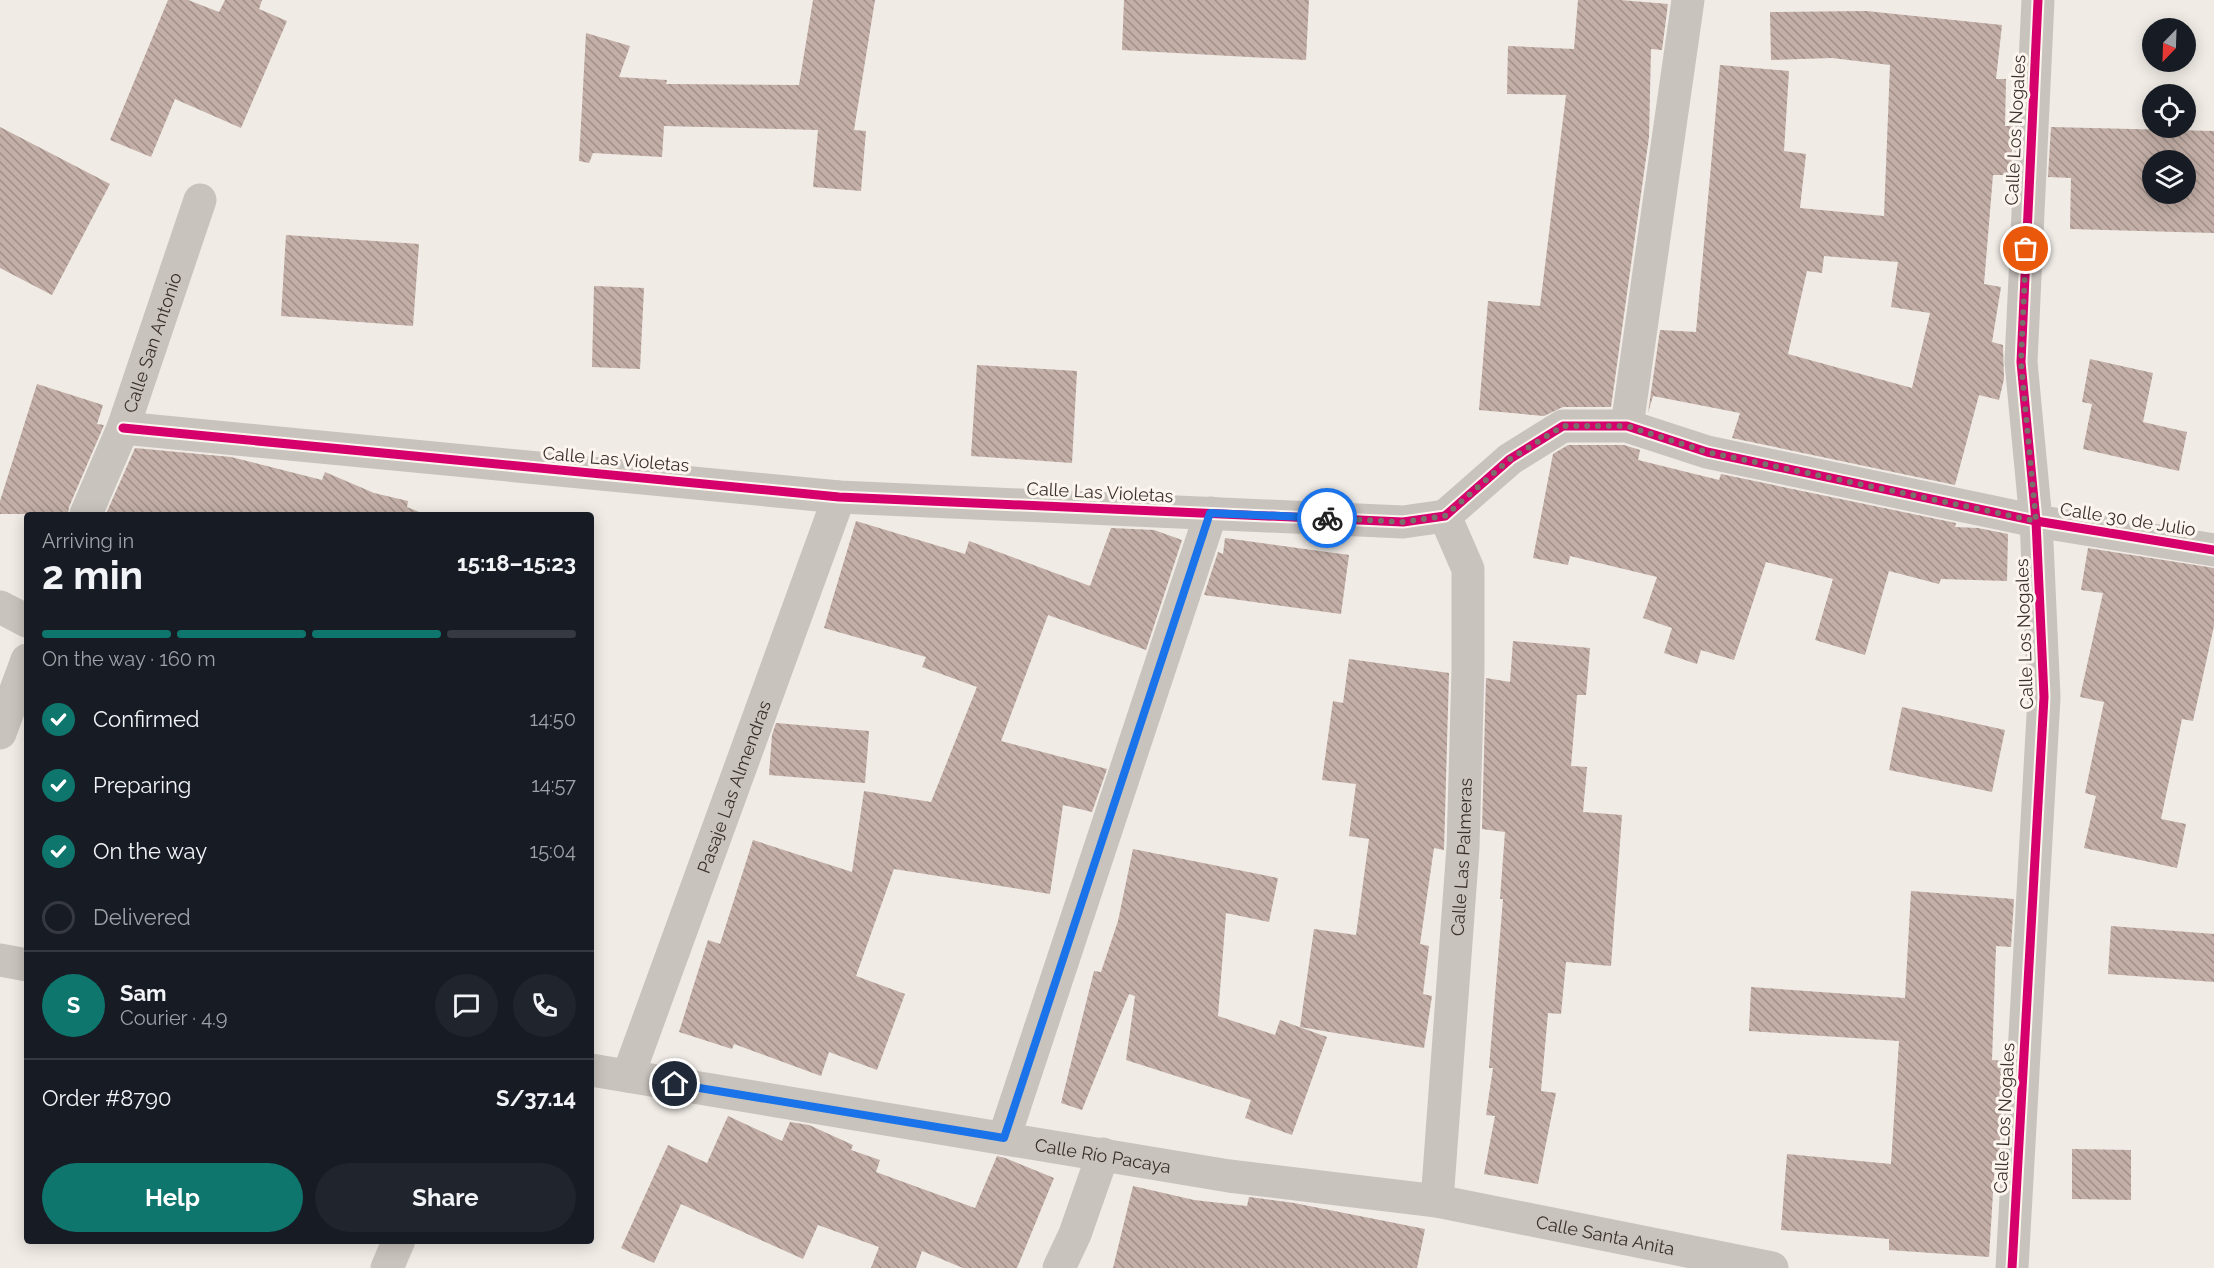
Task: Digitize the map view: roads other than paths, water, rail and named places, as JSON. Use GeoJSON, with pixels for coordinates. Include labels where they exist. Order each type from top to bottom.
{"type":"FeatureCollection","features":[{"type":"Feature","properties":{"kind":"street"},"geometry":{"type":"LineString","coordinates":[[1627,426],[1688,0]]}},
{"type":"Feature","properties":{"kind":"street","name":"Calle Los Nogales"},"geometry":{"type":"LineString","coordinates":[[2012,1268],[2044,697],[2036,521],[2021,362],[2038,0]]}},
{"type":"Feature","properties":{"kind":"street","name":"Calle San Antonio"},"geometry":{"type":"LineString","coordinates":[[87,512],[123,428],[200,200]]}},
{"type":"Feature","properties":{"kind":"street"},"geometry":{"type":"LineString","coordinates":[[1445,516],[1510,459],[1563,426],[1627,426],[1707,452],[2036,521]]}},
{"type":"Feature","properties":{"kind":"street","name":"Calle Las Violetas"},"geometry":{"type":"LineString","coordinates":[[123,428],[839,497],[1403,522],[1445,516]]}},
{"type":"Feature","properties":{"kind":"street","name":"Pasaje Las Almendras"},"geometry":{"type":"LineString","coordinates":[[627,1076],[839,497]]}},
{"type":"Feature","properties":{"kind":"street"},"geometry":{"type":"LineString","coordinates":[[1004,1138],[1210,513]]}},
{"type":"Feature","properties":{"kind":"street","name":"Calle Las Palmeras"},"geometry":{"type":"LineString","coordinates":[[1437,1201],[1463,846],[1468,669],[1468,569],[1445,516]]}},
{"type":"Feature","properties":{"kind":"street","name":"Calle 30 de Julio"},"geometry":{"type":"LineString","coordinates":[[2036,521],[2214,550]]}},
{"type":"Feature","properties":{"kind":"street"},"geometry":{"type":"LineString","coordinates":[[0,607],[24,619]]}},
{"type":"Feature","properties":{"kind":"street"},"geometry":{"type":"LineString","coordinates":[[0,733],[24,668]]}},
{"type":"Feature","properties":{"kind":"street"},"geometry":{"type":"LineString","coordinates":[[0,960],[24,964]]}},
{"type":"Feature","properties":{"kind":"street","name":"Calle Río Pacaya"},"geometry":{"type":"LineString","coordinates":[[594,1070],[1229,1176],[1437,1201]]}},
{"type":"Feature","properties":{"kind":"street"},"geometry":{"type":"LineString","coordinates":[[1059,1268],[1075,1234],[1103,1154]]}},
{"type":"Feature","properties":{"kind":"street","name":"Calle Santa Anita"},"geometry":{"type":"LineString","coordinates":[[1437,1201],[1772,1268]]}},
{"type":"Feature","properties":{"kind":"street"},"geometry":{"type":"LineString","coordinates":[[387,1268],[397,1244]]}}]}
